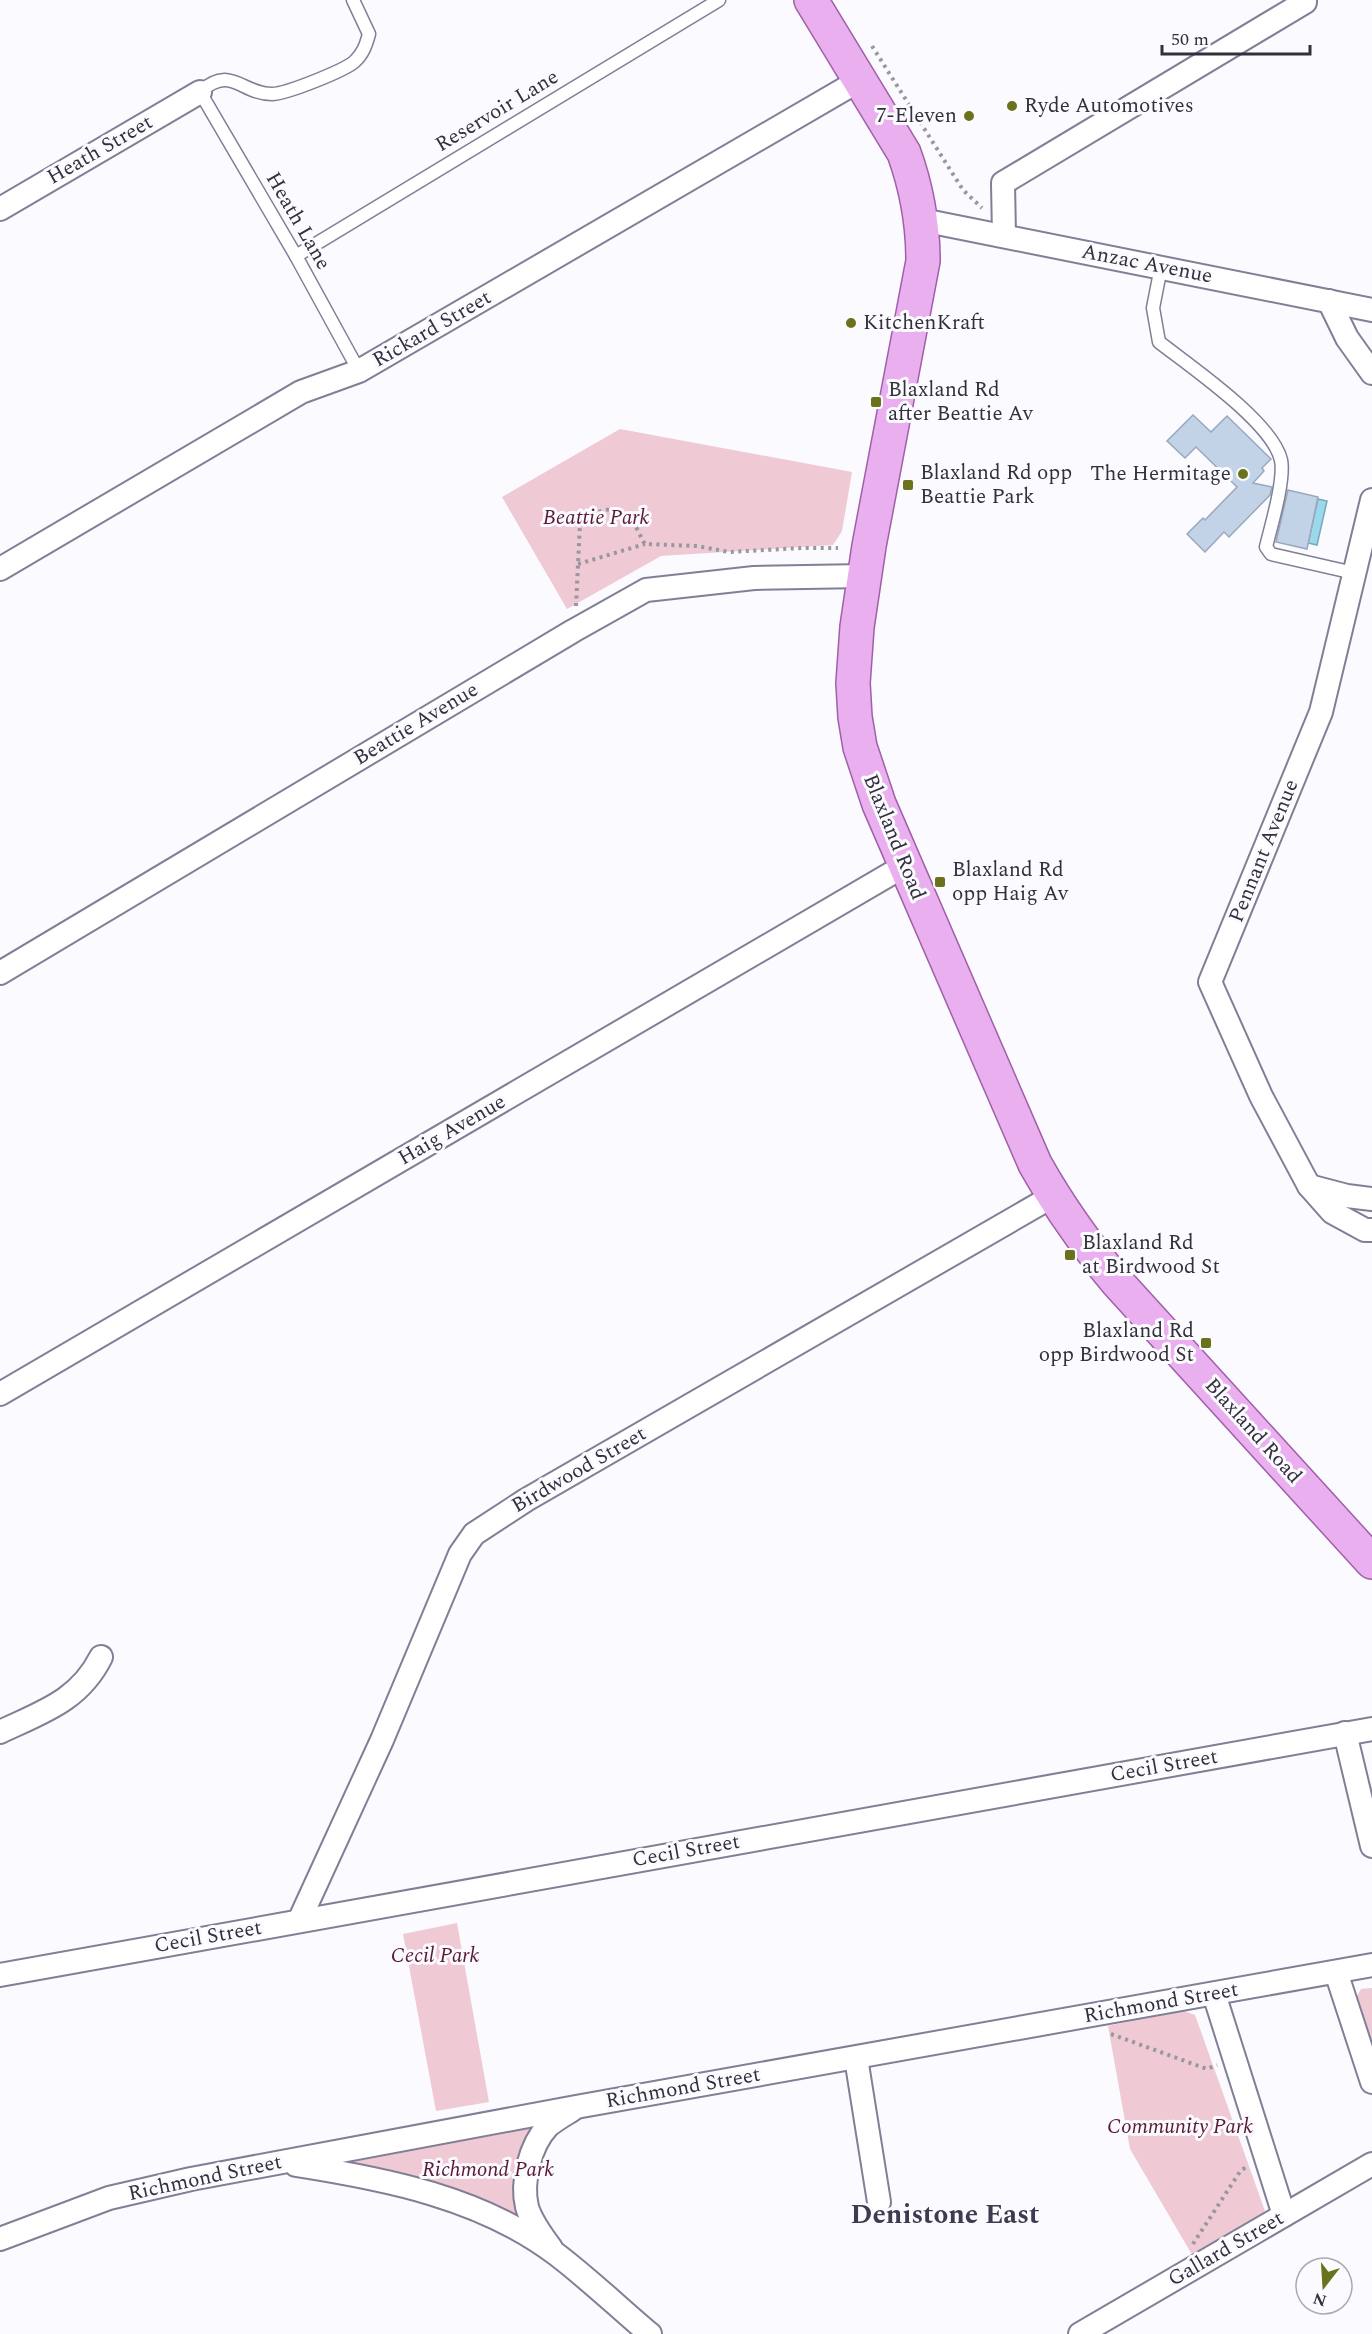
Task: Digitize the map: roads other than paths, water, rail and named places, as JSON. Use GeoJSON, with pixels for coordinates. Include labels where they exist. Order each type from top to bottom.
{"type":"FeatureCollection","features":[{"type":"Feature","properties":{"kind":"main road","name":"Blaxland Road"},"geometry":{"type":"LineString","coordinates":[[811,0],[904,153],[913,177],[922,220],[922,261],[864,576],[853,683],[855,717],[868,774],[904,866],[1035,1164],[1053,1196],[1086,1245],[1118,1283],[1372,1562]]}},
{"type":"Feature","properties":{"kind":"street"},"geometry":{"type":"LineString","coordinates":[[997,234],[1003,183],[1304,1]]}},
{"type":"Feature","properties":{"kind":"street","name":"Rickard Street"},"geometry":{"type":"LineString","coordinates":[[0,569],[301,392],[359,371],[860,80]]}},
{"type":"Feature","properties":{"kind":"street","name":"Heath Street"},"geometry":{"type":"LineString","coordinates":[[0,209],[200,92]]}},
{"type":"Feature","properties":{"kind":"street","name":"Anzac Avenue"},"geometry":{"type":"LineString","coordinates":[[922,220],[1372,310]]}},
{"type":"Feature","properties":{"kind":"street"},"geometry":{"type":"LineString","coordinates":[[1329,301],[1347,338],[1372,372]]}},
{"type":"Feature","properties":{"kind":"street","name":"Pennant Avenue"},"geometry":{"type":"LineString","coordinates":[[1372,500],[1321,712],[1210,982],[1261,1096],[1309,1186],[1332,1212],[1365,1230],[1372,1230]]}},
{"type":"Feature","properties":{"kind":"street","name":"Beattie Avenue"},"geometry":{"type":"LineString","coordinates":[[0,973],[573,631],[646,590],[754,578],[864,576]]}},
{"type":"Feature","properties":{"kind":"street","name":"Haig Avenue"},"geometry":{"type":"LineString","coordinates":[[0,1394],[904,866]]}},
{"type":"Feature","properties":{"kind":"street"},"geometry":{"type":"LineString","coordinates":[[1309,1186],[1347,1196],[1372,1199]]}},
{"type":"Feature","properties":{"kind":"street","name":"Birdwood Street"},"geometry":{"type":"LineString","coordinates":[[299,1920],[382,1740],[460,1554],[474,1534],[526,1500],[1053,1196]]}},
{"type":"Feature","properties":{"kind":"street"},"geometry":{"type":"LineString","coordinates":[[0,1732],[56,1705],[75,1693],[92,1675],[101,1657]]}},
{"type":"Feature","properties":{"kind":"street","name":"Cecil Street"},"geometry":{"type":"LineString","coordinates":[[0,1975],[1372,1729]]}},
{"type":"Feature","properties":{"kind":"street"},"geometry":{"type":"LineString","coordinates":[[1346,1733],[1372,1846]]}},
{"type":"Feature","properties":{"kind":"street","name":"Richmond Street"},"geometry":{"type":"LineString","coordinates":[[0,2239],[109,2198],[191,2179],[576,2107],[1372,1965]]}},
{"type":"Feature","properties":{"kind":"street"},"geometry":{"type":"LineString","coordinates":[[1336,1972],[1372,2082]]}},
{"type":"Feature","properties":{"kind":"street"},"geometry":{"type":"LineString","coordinates":[[1214,1994],[1284,2215]]}},
{"type":"Feature","properties":{"kind":"street"},"geometry":{"type":"LineString","coordinates":[[856,2058],[879,2202]]}},
{"type":"Feature","properties":{"kind":"street"},"geometry":{"type":"LineString","coordinates":[[555,2254],[540,2234],[527,2207],[525,2180],[534,2150],[548,2127],[576,2107]]}},
{"type":"Feature","properties":{"kind":"street"},"geometry":{"type":"LineString","coordinates":[[279,2162],[355,2174],[417,2189],[489,2216],[555,2254],[650,2334]]}},
{"type":"Feature","properties":{"kind":"street","name":"Gallard Street"},"geometry":{"type":"LineString","coordinates":[[1080,2334],[1372,2164]]}},
{"type":"Feature","properties":{"kind":"lane"},"geometry":{"type":"LineString","coordinates":[[200,92],[214,82],[228,79],[263,93],[278,93],[336,72],[353,63],[364,51],[369,34],[353,0]]}},
{"type":"Feature","properties":{"kind":"lane","name":"Reservoir Lane"},"geometry":{"type":"LineString","coordinates":[[296,256],[719,0]]}},
{"type":"Feature","properties":{"kind":"lane","name":"Heath Lane"},"geometry":{"type":"LineString","coordinates":[[200,92],[296,256],[359,371]]}},
{"type":"Feature","properties":{"kind":"lane"},"geometry":{"type":"LineString","coordinates":[[1161,267],[1153,308],[1159,342],[1256,420],[1269,437],[1281,460],[1281,478],[1266,547],[1271,554],[1354,573]]}},
{"type":"Feature","properties":{"kind":"water"},"geometry":{"type":"Polygon","coordinates":[[[1318,499],[1327,501],[1317,545],[1308,543],[1318,499]]]}},
{"type":"Feature","properties":{"kind":"place","name":"Ryde Automotives"},"geometry":{"type":"Point","coordinates":[1012,106]}},
{"type":"Feature","properties":{"kind":"place","name":"7-Eleven"},"geometry":{"type":"Point","coordinates":[969,116]}},
{"type":"Feature","properties":{"kind":"place","name":"KitchenKraft"},"geometry":{"type":"Point","coordinates":[851,323]}},
{"type":"Feature","properties":{"kind":"place","name":"Blaxland Rd after Beattie Av"},"geometry":{"type":"Point","coordinates":[876,402]}},
{"type":"Feature","properties":{"kind":"place","name":"The Hermitage"},"geometry":{"type":"Point","coordinates":[1243,474]}},
{"type":"Feature","properties":{"kind":"place","name":"Blaxland Rd opp Beattie Park"},"geometry":{"type":"Point","coordinates":[908,485]}},
{"type":"Feature","properties":{"kind":"place","name":"Blaxland Rd opp Haig Av"},"geometry":{"type":"Point","coordinates":[940,882]}},
{"type":"Feature","properties":{"kind":"place","name":"Blaxland Rd at Birdwood St"},"geometry":{"type":"Point","coordinates":[1070,1255]}},
{"type":"Feature","properties":{"kind":"place","name":"Blaxland Rd opp Birdwood St"},"geometry":{"type":"Point","coordinates":[1206,1343]}},
{"type":"Feature","properties":{"kind":"district","name":"Denistone East"},"geometry":{"type":"Point","coordinates":[945,2215]}},
{"type":"Feature","properties":{"kind":"park label","name":"Beattie Park"},"geometry":{"type":"Point","coordinates":[596,518]}},
{"type":"Feature","properties":{"kind":"park label","name":"Cecil Park"},"geometry":{"type":"Point","coordinates":[435,1956]}},
{"type":"Feature","properties":{"kind":"park label","name":"Community Park"},"geometry":{"type":"Point","coordinates":[1180,2127]}},
{"type":"Feature","properties":{"kind":"park label","name":"Richmond Park"},"geometry":{"type":"Point","coordinates":[488,2170]}}]}
